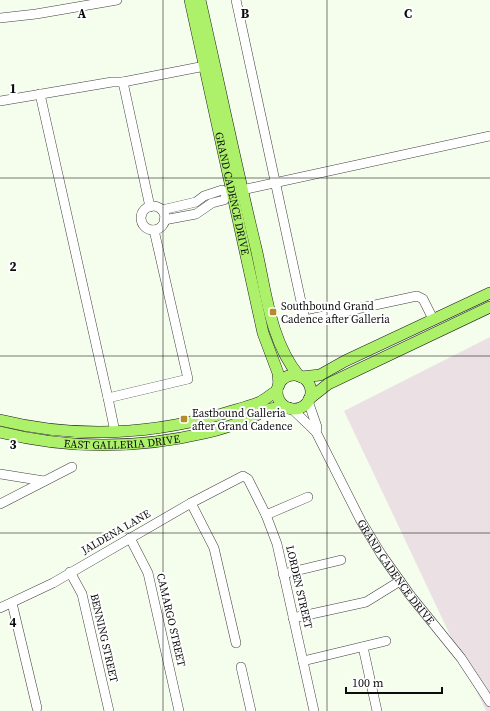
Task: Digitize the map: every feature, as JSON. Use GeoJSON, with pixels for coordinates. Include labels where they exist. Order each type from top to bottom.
{"type":"FeatureCollection","features":[{"type":"Feature","properties":{"kind":"main road","name":"GRAND CADENCE DRIVE"},"geometry":{"type":"LineString","coordinates":[[190,0],[234,192],[263,333],[278,373],[278,388]]}},
{"type":"Feature","properties":{"kind":"main road","name":"GRAND CADENCE DRIVE"},"geometry":{"type":"LineString","coordinates":[[200,0],[234,192],[276,332],[289,364],[300,376]]}},
{"type":"Feature","properties":{"kind":"main road"},"geometry":{"type":"LineString","coordinates":[[490,293],[345,361],[323,374],[289,376],[278,388],[280,401],[290,408],[300,407],[328,384],[490,307]]}},
{"type":"Feature","properties":{"kind":"main road"},"geometry":{"type":"LineString","coordinates":[[300,376],[306,380],[310,388],[309,400]]}},
{"type":"Feature","properties":{"kind":"main road","name":"EAST GALLERIA DRIVE"},"geometry":{"type":"LineString","coordinates":[[0,420],[48,429],[115,432],[158,428],[199,420],[259,402],[278,388]]}},
{"type":"Feature","properties":{"kind":"main road","name":"EAST GALLERIA DRIVE"},"geometry":{"type":"LineString","coordinates":[[0,432],[39,440],[73,444],[133,444],[206,433],[239,423],[269,410],[290,408]]}},
{"type":"Feature","properties":{"kind":"street"},"geometry":{"type":"LineString","coordinates":[[0,18],[117,0]]}},
{"type":"Feature","properties":{"kind":"street"},"geometry":{"type":"LineString","coordinates":[[236,0],[306,320],[417,296],[423,300],[433,320]]}},
{"type":"Feature","properties":{"kind":"street"},"geometry":{"type":"LineString","coordinates":[[0,101],[112,82],[123,82],[205,66]]}},
{"type":"Feature","properties":{"kind":"street"},"geometry":{"type":"LineString","coordinates":[[123,82],[150,207]]}},
{"type":"Feature","properties":{"kind":"street"},"geometry":{"type":"LineString","coordinates":[[40,94],[115,432]]}},
{"type":"Feature","properties":{"kind":"street"},"geometry":{"type":"LineString","coordinates":[[162,210],[164,220],[161,227],[154,230],[146,228],[142,221],[142,213],[150,207],[156,207],[162,210],[183,206],[196,202],[213,192],[222,190],[234,192],[490,136]]}},
{"type":"Feature","properties":{"kind":"street"},"geometry":{"type":"LineString","coordinates":[[164,220],[196,214],[212,203],[224,200],[234,192]]}},
{"type":"Feature","properties":{"kind":"street"},"geometry":{"type":"LineString","coordinates":[[183,206],[186,216]]}},
{"type":"Feature","properties":{"kind":"street"},"geometry":{"type":"LineString","coordinates":[[108,398],[188,379],[154,230]]}},
{"type":"Feature","properties":{"kind":"street","name":"GRAND CADENCE DRIVE"},"geometry":{"type":"LineString","coordinates":[[309,400],[318,427],[316,432]]}},
{"type":"Feature","properties":{"kind":"street","name":"GRAND CADENCE DRIVE"},"geometry":{"type":"LineString","coordinates":[[290,408],[316,432],[361,521],[400,581],[461,658],[490,702]]}},
{"type":"Feature","properties":{"kind":"street"},"geometry":{"type":"LineString","coordinates":[[0,504],[72,467]]}},
{"type":"Feature","properties":{"kind":"street"},"geometry":{"type":"LineString","coordinates":[[0,474],[44,481]]}},
{"type":"Feature","properties":{"kind":"street","name":"JALDENA LANE"},"geometry":{"type":"LineString","coordinates":[[0,608],[53,583],[191,503],[243,476]]}},
{"type":"Feature","properties":{"kind":"street","name":"LORDEN STREET"},"geometry":{"type":"LineString","coordinates":[[243,476],[248,479],[266,514],[276,544],[314,711]]}},
{"type":"Feature","properties":{"kind":"street"},"geometry":{"type":"LineString","coordinates":[[266,514],[308,497]]}},
{"type":"Feature","properties":{"kind":"street"},"geometry":{"type":"LineString","coordinates":[[191,503],[214,548],[236,643]]}},
{"type":"Feature","properties":{"kind":"street","name":"CAMARGO STREET"},"geometry":{"type":"LineString","coordinates":[[130,538],[148,573],[179,711]]}},
{"type":"Feature","properties":{"kind":"street"},"geometry":{"type":"LineString","coordinates":[[283,574],[341,560]]}},
{"type":"Feature","properties":{"kind":"street","name":"BENNING STREET"},"geometry":{"type":"LineString","coordinates":[[70,572],[82,594],[108,711]]}},
{"type":"Feature","properties":{"kind":"street"},"geometry":{"type":"LineString","coordinates":[[293,618],[366,602],[400,581]]}},
{"type":"Feature","properties":{"kind":"street"},"geometry":{"type":"LineString","coordinates":[[12,603],[37,708]]}},
{"type":"Feature","properties":{"kind":"street"},"geometry":{"type":"LineString","coordinates":[[303,661],[386,641]]}},
{"type":"Feature","properties":{"kind":"street"},"geometry":{"type":"LineString","coordinates":[[363,647],[378,711]]}},
{"type":"Feature","properties":{"kind":"street"},"geometry":{"type":"LineString","coordinates":[[241,667],[251,711]]}},
{"type":"Feature","properties":{"kind":"shaded area"},"geometry":{"type":"Polygon","coordinates":[[[490,337],[490,711],[486,711],[344,411],[490,337]]]}},
{"type":"Feature","properties":{"kind":"place","name":"Southbound Grand Cadence after Galleria"},"geometry":{"type":"Point","coordinates":[273,312]}},
{"type":"Feature","properties":{"kind":"place","name":"Eastbound Galleria after Grand Cadence"},"geometry":{"type":"Point","coordinates":[184,419]}}]}
